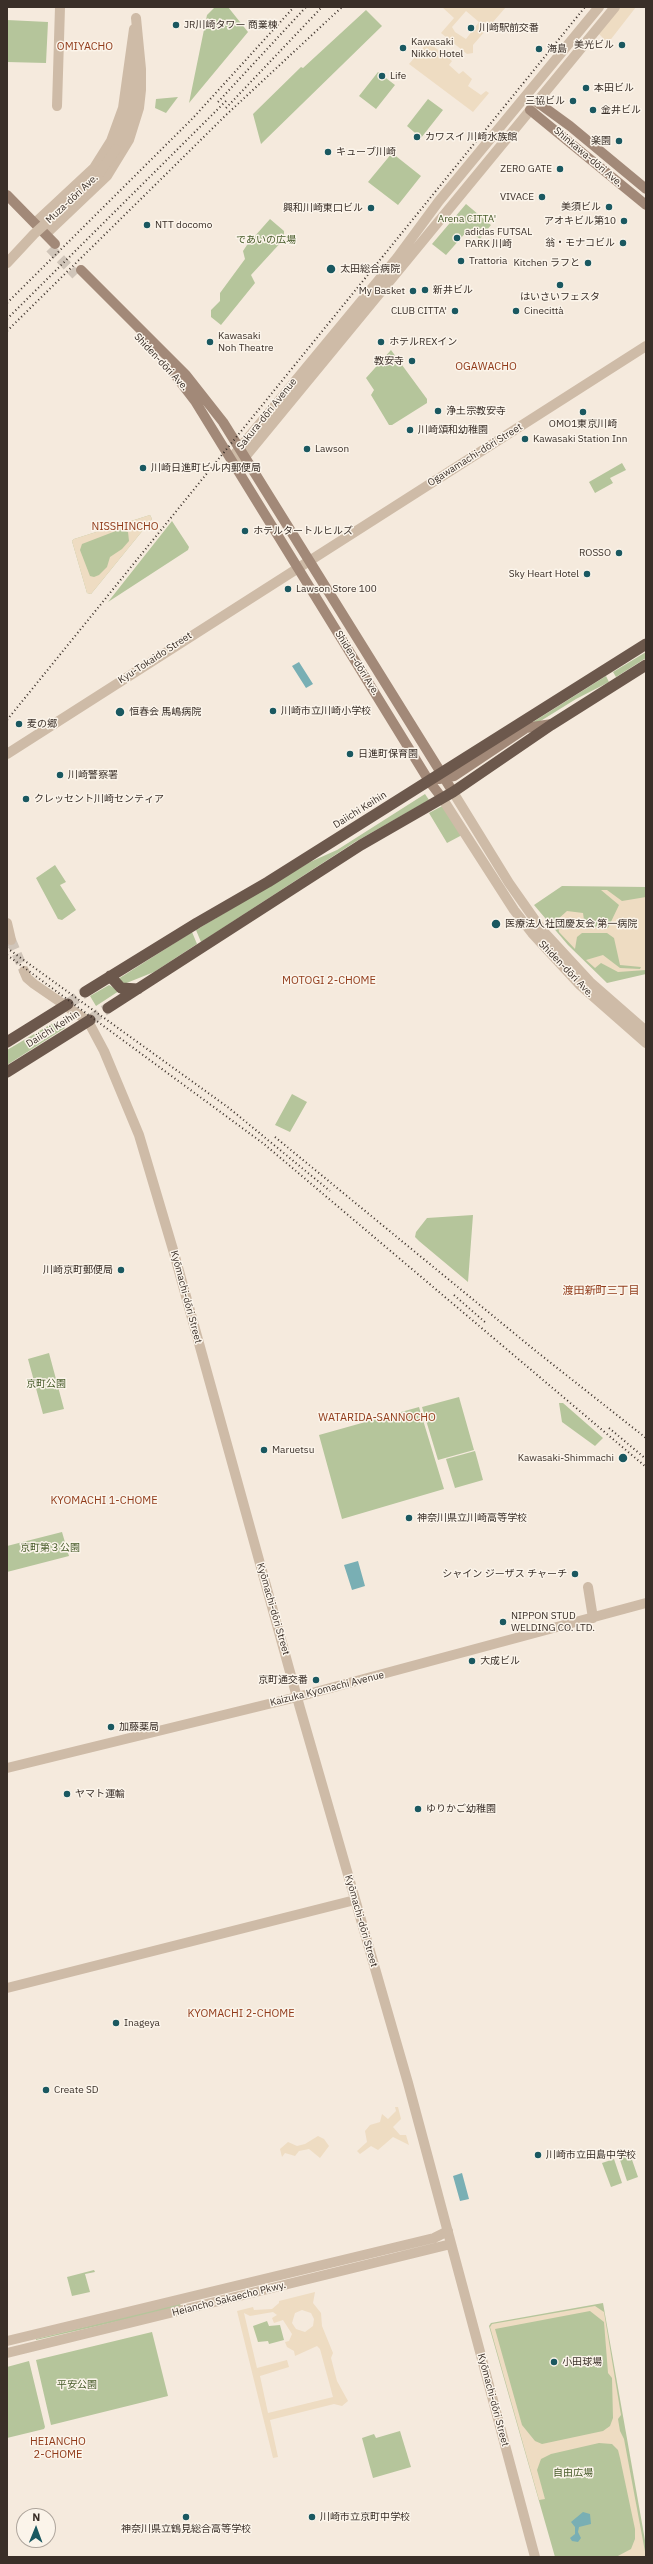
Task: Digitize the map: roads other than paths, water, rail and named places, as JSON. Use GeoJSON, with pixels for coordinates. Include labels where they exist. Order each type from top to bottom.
{"type":"FeatureCollection","features":[{"type":"Feature","properties":{"kind":"highway","name":"Daiichi Keihin"},"geometry":{"type":"LineString","coordinates":[[85,992],[268,882],[430,781],[443,775],[646,644]]}},
{"type":"Feature","properties":{"kind":"highway"},"geometry":{"type":"LineString","coordinates":[[108,1008],[361,845],[453,792],[553,724],[646,665]]}},
{"type":"Feature","properties":{"kind":"highway"},"geometry":{"type":"LineString","coordinates":[[110,976],[115,984],[121,988],[138,989]]}},
{"type":"Feature","properties":{"kind":"highway","name":"Daiichi Keihin"},"geometry":{"type":"LineString","coordinates":[[7,1042],[66,1005]]}},
{"type":"Feature","properties":{"kind":"highway","name":"Daiichi Keihin"},"geometry":{"type":"LineString","coordinates":[[7,1072],[89,1021]]}},
{"type":"Feature","properties":{"kind":"main road","name":"Shinkawa-dōri Ave."},"geometry":{"type":"LineString","coordinates":[[533,106],[570,126],[646,189]]}},
{"type":"Feature","properties":{"kind":"main road","name":"Shinkawa-dōri Ave."},"geometry":{"type":"LineString","coordinates":[[533,106],[646,205]]}},
{"type":"Feature","properties":{"kind":"main road"},"geometry":{"type":"LineString","coordinates":[[7,195],[46,234],[53,246],[7,205]]}},
{"type":"Feature","properties":{"kind":"main road","name":"Shiden-dōri Ave."},"geometry":{"type":"LineString","coordinates":[[442,798],[430,781],[303,564],[245,457],[240,443],[186,375],[79,273],[180,380],[231,459],[303,564],[453,792]]}},
{"type":"Feature","properties":{"kind":"main road"},"geometry":{"type":"LineString","coordinates":[[443,775],[454,776],[526,728],[553,724]]}},
{"type":"Feature","properties":{"kind":"street"},"geometry":{"type":"LineString","coordinates":[[57,106],[60,7]]}},
{"type":"Feature","properties":{"kind":"street","name":"Muza-dōri Ave."},"geometry":{"type":"LineString","coordinates":[[7,263],[34,234],[96,178],[116,149],[126,127],[130,108],[136,7]]}},
{"type":"Feature","properties":{"kind":"street","name":"Sakura-dōri Avenue"},"geometry":{"type":"LineString","coordinates":[[231,459],[240,443],[397,258],[439,201],[599,7]]}},
{"type":"Feature","properties":{"kind":"street","name":"Sakura-dōri Avenue"},"geometry":{"type":"LineString","coordinates":[[231,459],[245,457],[615,7]]}},
{"type":"Feature","properties":{"kind":"street"},"geometry":{"type":"LineString","coordinates":[[35,223],[94,168],[111,141],[123,108],[136,18]]}},
{"type":"Feature","properties":{"kind":"street"},"geometry":{"type":"LineString","coordinates":[[46,234],[107,176],[129,140],[139,108],[141,90],[141,69],[136,18]]}},
{"type":"Feature","properties":{"kind":"street"},"geometry":{"type":"LineString","coordinates":[[528,94],[533,106]]}},
{"type":"Feature","properties":{"kind":"street","name":"Ogawamachi-dōri Street"},"geometry":{"type":"LineString","coordinates":[[303,564],[646,346]]}},
{"type":"Feature","properties":{"kind":"street","name":"Kyu-Tokaido Street"},"geometry":{"type":"LineString","coordinates":[[7,754],[303,564]]}},
{"type":"Feature","properties":{"kind":"street","name":"Shiden-dōri Ave."},"geometry":{"type":"LineString","coordinates":[[453,792],[523,905],[542,930],[590,982],[646,1032]]}},
{"type":"Feature","properties":{"kind":"street","name":"Shiden-dōri Ave."},"geometry":{"type":"LineString","coordinates":[[442,798],[514,910],[532,933],[580,985],[646,1043]]}},
{"type":"Feature","properties":{"kind":"street"},"geometry":{"type":"LineString","coordinates":[[7,923],[11,940]]}},
{"type":"Feature","properties":{"kind":"street","name":"Kyōmachi-dōri Street"},"geometry":{"type":"LineString","coordinates":[[24,971],[26,978],[89,1021],[104,1051],[139,1135],[297,1697],[408,2083],[535,2557]]}},
{"type":"Feature","properties":{"kind":"street"},"geometry":{"type":"LineString","coordinates":[[588,1587],[593,1618]]}},
{"type":"Feature","properties":{"kind":"street","name":"Kaizuka Kyomachi Avenue"},"geometry":{"type":"LineString","coordinates":[[10,1767],[297,1697],[646,1603]]}},
{"type":"Feature","properties":{"kind":"street"},"geometry":{"type":"LineString","coordinates":[[7,1988],[355,1900]]}},
{"type":"Feature","properties":{"kind":"street","name":"Heiancho Sakaecho Pkwy."},"geometry":{"type":"LineString","coordinates":[[7,2341],[434,2238],[448,2231]]}},
{"type":"Feature","properties":{"kind":"street","name":"Heiancho Sakaecho Pkwy."},"geometry":{"type":"LineString","coordinates":[[7,2353],[451,2244]]}},
{"type":"Feature","properties":{"kind":"water"},"geometry":{"type":"Polygon","coordinates":[[[299,662],[313,684],[306,688],[292,666],[299,662]]]}},
{"type":"Feature","properties":{"kind":"water"},"geometry":{"type":"Polygon","coordinates":[[[358,1561],[365,1586],[352,1590],[344,1565],[358,1561]]]}},
{"type":"Feature","properties":{"kind":"water"},"geometry":{"type":"Polygon","coordinates":[[[462,2173],[469,2199],[460,2201],[453,2176],[462,2173]]]}},
{"type":"Feature","properties":{"kind":"water"},"geometry":{"type":"Polygon","coordinates":[[[583,2512],[590,2514],[591,2524],[579,2527],[578,2532],[581,2538],[578,2542],[572,2541],[570,2538],[575,2534],[575,2527],[571,2522],[583,2512]]]}},
{"type":"Feature","properties":{"kind":"tunnel"},"geometry":{"type":"LineString","coordinates":[[50,248],[76,275]]}},
{"type":"Feature","properties":{"kind":"tunnel"},"geometry":{"type":"LineString","coordinates":[[11,940],[24,971]]}},
{"type":"Feature","properties":{"kind":"tunnel"},"geometry":{"type":"LineString","coordinates":[[68,1004],[85,992]]}},
{"type":"Feature","properties":{"kind":"tunnel"},"geometry":{"type":"LineString","coordinates":[[90,1020],[108,1008]]}},
{"type":"Feature","properties":{"kind":"railway"},"geometry":{"type":"LineString","coordinates":[[7,303],[193,118],[294,7]]}},
{"type":"Feature","properties":{"kind":"railway"},"geometry":{"type":"LineString","coordinates":[[218,102],[306,7]]}},
{"type":"Feature","properties":{"kind":"railway"},"geometry":{"type":"LineString","coordinates":[[226,108],[322,7]]}},
{"type":"Feature","properties":{"kind":"railway"},"geometry":{"type":"LineString","coordinates":[[7,331],[226,115],[342,7]]}},
{"type":"Feature","properties":{"kind":"railway"},"geometry":{"type":"LineString","coordinates":[[7,720],[585,7]]}},
{"type":"Feature","properties":{"kind":"railway"},"geometry":{"type":"LineString","coordinates":[[7,319],[227,100]]}},
{"type":"Feature","properties":{"kind":"railway"},"geometry":{"type":"LineString","coordinates":[[7,948],[229,1108],[330,1191]]}},
{"type":"Feature","properties":{"kind":"railway"},"geometry":{"type":"LineString","coordinates":[[7,955],[264,1144],[646,1467]]}},
{"type":"Feature","properties":{"kind":"railway"},"geometry":{"type":"LineString","coordinates":[[275,1137],[537,1352],[646,1438]]}},
{"type":"Feature","properties":{"kind":"railway"},"geometry":{"type":"LineString","coordinates":[[454,1295],[486,1323]]}},
{"type":"Feature","properties":{"kind":"railway"},"geometry":{"type":"LineString","coordinates":[[609,1428],[646,1459]]}},
{"type":"Feature","properties":{"kind":"place","name":"JR川崎タワー 商業棟"},"geometry":{"type":"Point","coordinates":[176,25]}},
{"type":"Feature","properties":{"kind":"place","name":"川崎駅前交番"},"geometry":{"type":"Point","coordinates":[471,28]}},
{"type":"Feature","properties":{"kind":"place","name":"美光ビル"},"geometry":{"type":"Point","coordinates":[622,45]}},
{"type":"Feature","properties":{"kind":"place","name":"Kawasaki Nikko Hotel"},"geometry":{"type":"Point","coordinates":[403,48]}},
{"type":"Feature","properties":{"kind":"place","name":"海島"},"geometry":{"type":"Point","coordinates":[539,49]}},
{"type":"Feature","properties":{"kind":"place","name":"Life"},"geometry":{"type":"Point","coordinates":[382,76]}},
{"type":"Feature","properties":{"kind":"place","name":"本田ビル"},"geometry":{"type":"Point","coordinates":[586,88]}},
{"type":"Feature","properties":{"kind":"place","name":"三協ビル"},"geometry":{"type":"Point","coordinates":[573,101]}},
{"type":"Feature","properties":{"kind":"place","name":"金井ビル"},"geometry":{"type":"Point","coordinates":[593,110]}},
{"type":"Feature","properties":{"kind":"place","name":"カワスイ 川崎水族館"},"geometry":{"type":"Point","coordinates":[417,137]}},
{"type":"Feature","properties":{"kind":"place","name":"楽園"},"geometry":{"type":"Point","coordinates":[619,141]}},
{"type":"Feature","properties":{"kind":"place","name":"キューブ川崎"},"geometry":{"type":"Point","coordinates":[328,152]}},
{"type":"Feature","properties":{"kind":"place","name":"ZERO GATE"},"geometry":{"type":"Point","coordinates":[560,169]}},
{"type":"Feature","properties":{"kind":"place","name":"VIVACE"},"geometry":{"type":"Point","coordinates":[542,197]}},
{"type":"Feature","properties":{"kind":"place","name":"美須ビル"},"geometry":{"type":"Point","coordinates":[609,207]}},
{"type":"Feature","properties":{"kind":"place","name":"興和川崎東口ビル"},"geometry":{"type":"Point","coordinates":[371,208]}},
{"type":"Feature","properties":{"kind":"place","name":"アオキビル第10"},"geometry":{"type":"Point","coordinates":[624,221]}},
{"type":"Feature","properties":{"kind":"place","name":"NTT docomo"},"geometry":{"type":"Point","coordinates":[147,225]}},
{"type":"Feature","properties":{"kind":"place","name":"adidas FUTSAL PARK 川崎"},"geometry":{"type":"Point","coordinates":[457,238]}},
{"type":"Feature","properties":{"kind":"place","name":"翁・モナコビル"},"geometry":{"type":"Point","coordinates":[623,243]}},
{"type":"Feature","properties":{"kind":"place","name":"Trattoria"},"geometry":{"type":"Point","coordinates":[461,261]}},
{"type":"Feature","properties":{"kind":"place","name":"Kitchen ラフと"},"geometry":{"type":"Point","coordinates":[588,263]}},
{"type":"Feature","properties":{"kind":"place","name":"太田総合病院"},"geometry":{"type":"Point","coordinates":[331,269]}},
{"type":"Feature","properties":{"kind":"place","name":"はいさいフェスタ"},"geometry":{"type":"Point","coordinates":[560,285]}},
{"type":"Feature","properties":{"kind":"place","name":"新井ビル"},"geometry":{"type":"Point","coordinates":[425,290]}},
{"type":"Feature","properties":{"kind":"place","name":"My Basket"},"geometry":{"type":"Point","coordinates":[413,291]}},
{"type":"Feature","properties":{"kind":"place","name":"CLUB CITTA'"},"geometry":{"type":"Point","coordinates":[455,311]}},
{"type":"Feature","properties":{"kind":"place","name":"Cinecittà"},"geometry":{"type":"Point","coordinates":[516,311]}},
{"type":"Feature","properties":{"kind":"place","name":"Kawasaki Noh Theatre"},"geometry":{"type":"Point","coordinates":[210,342]}},
{"type":"Feature","properties":{"kind":"place","name":"ホテルREXイン"},"geometry":{"type":"Point","coordinates":[381,342]}},
{"type":"Feature","properties":{"kind":"place","name":"教安寺"},"geometry":{"type":"Point","coordinates":[412,361]}},
{"type":"Feature","properties":{"kind":"place","name":"浄土宗教安寺"},"geometry":{"type":"Point","coordinates":[438,411]}},
{"type":"Feature","properties":{"kind":"place","name":"OMO1東京川崎"},"geometry":{"type":"Point","coordinates":[583,412]}},
{"type":"Feature","properties":{"kind":"place","name":"川崎頌和幼稚園"},"geometry":{"type":"Point","coordinates":[410,430]}},
{"type":"Feature","properties":{"kind":"place","name":"Kawasaki Station Inn"},"geometry":{"type":"Point","coordinates":[525,439]}},
{"type":"Feature","properties":{"kind":"place","name":"Lawson"},"geometry":{"type":"Point","coordinates":[307,449]}},
{"type":"Feature","properties":{"kind":"place","name":"川崎日進町ビル内郵便局"},"geometry":{"type":"Point","coordinates":[143,468]}},
{"type":"Feature","properties":{"kind":"place","name":"ホテルタートルヒルズ"},"geometry":{"type":"Point","coordinates":[245,531]}},
{"type":"Feature","properties":{"kind":"place","name":"ROSSO"},"geometry":{"type":"Point","coordinates":[619,553]}},
{"type":"Feature","properties":{"kind":"place","name":"Sky Heart Hotel"},"geometry":{"type":"Point","coordinates":[587,574]}},
{"type":"Feature","properties":{"kind":"place","name":"Lawson Store 100"},"geometry":{"type":"Point","coordinates":[288,589]}},
{"type":"Feature","properties":{"kind":"place","name":"川崎市立川崎小学校"},"geometry":{"type":"Point","coordinates":[273,711]}},
{"type":"Feature","properties":{"kind":"place","name":"恒春会 馬嶋病院"},"geometry":{"type":"Point","coordinates":[120,712]}},
{"type":"Feature","properties":{"kind":"place","name":"麦の郷"},"geometry":{"type":"Point","coordinates":[19,724]}},
{"type":"Feature","properties":{"kind":"place","name":"日進町保育園"},"geometry":{"type":"Point","coordinates":[350,754]}},
{"type":"Feature","properties":{"kind":"place","name":"川崎警察署"},"geometry":{"type":"Point","coordinates":[60,775]}},
{"type":"Feature","properties":{"kind":"place","name":"クレッセント川崎センティア"},"geometry":{"type":"Point","coordinates":[26,799]}},
{"type":"Feature","properties":{"kind":"place","name":"医療法人社団慶友会 第一病院"},"geometry":{"type":"Point","coordinates":[496,924]}},
{"type":"Feature","properties":{"kind":"place","name":"川崎京町郵便局"},"geometry":{"type":"Point","coordinates":[121,1270]}},
{"type":"Feature","properties":{"kind":"place","name":"Maruetsu"},"geometry":{"type":"Point","coordinates":[264,1450]}},
{"type":"Feature","properties":{"kind":"place","name":"Kawasaki-Shimmachi"},"geometry":{"type":"Point","coordinates":[623,1458]}},
{"type":"Feature","properties":{"kind":"place","name":"神奈川県立川崎高等学校"},"geometry":{"type":"Point","coordinates":[409,1518]}},
{"type":"Feature","properties":{"kind":"place","name":"シャイン ジーザス チャーチ"},"geometry":{"type":"Point","coordinates":[575,1574]}},
{"type":"Feature","properties":{"kind":"place","name":"NIPPON STUD WELDING CO. LTD."},"geometry":{"type":"Point","coordinates":[503,1622]}},
{"type":"Feature","properties":{"kind":"place","name":"大成ビル"},"geometry":{"type":"Point","coordinates":[472,1661]}},
{"type":"Feature","properties":{"kind":"place","name":"京町通交番"},"geometry":{"type":"Point","coordinates":[316,1680]}},
{"type":"Feature","properties":{"kind":"place","name":"加藤薬局"},"geometry":{"type":"Point","coordinates":[111,1727]}},
{"type":"Feature","properties":{"kind":"place","name":"ヤマト運輸"},"geometry":{"type":"Point","coordinates":[67,1794]}},
{"type":"Feature","properties":{"kind":"place","name":"ゆりかご幼稚園"},"geometry":{"type":"Point","coordinates":[418,1809]}},
{"type":"Feature","properties":{"kind":"place","name":"Inageya"},"geometry":{"type":"Point","coordinates":[116,2023]}},
{"type":"Feature","properties":{"kind":"place","name":"Create SD"},"geometry":{"type":"Point","coordinates":[46,2090]}},
{"type":"Feature","properties":{"kind":"place","name":"川崎市立田島中学校"},"geometry":{"type":"Point","coordinates":[538,2155]}},
{"type":"Feature","properties":{"kind":"place","name":"小田球場"},"geometry":{"type":"Point","coordinates":[554,2362]}},
{"type":"Feature","properties":{"kind":"place","name":"神奈川県立鶴見総合高等学校"},"geometry":{"type":"Point","coordinates":[186,2517]}},
{"type":"Feature","properties":{"kind":"place","name":"川崎市立京町中学校"},"geometry":{"type":"Point","coordinates":[312,2517]}},
{"type":"Feature","properties":{"kind":"district","name":"OMIYACHO"},"geometry":{"type":"Point","coordinates":[85,47]}},
{"type":"Feature","properties":{"kind":"district","name":"OGAWACHO"},"geometry":{"type":"Point","coordinates":[486,367]}},
{"type":"Feature","properties":{"kind":"district","name":"NISSHINCHO"},"geometry":{"type":"Point","coordinates":[125,527]}},
{"type":"Feature","properties":{"kind":"district","name":"MOTOGI 2-CHOME"},"geometry":{"type":"Point","coordinates":[329,981]}},
{"type":"Feature","properties":{"kind":"district","name":"渡田新町三丁目"},"geometry":{"type":"Point","coordinates":[601,1291]}},
{"type":"Feature","properties":{"kind":"district","name":"WATARIDA-SANNOCHO"},"geometry":{"type":"Point","coordinates":[377,1418]}},
{"type":"Feature","properties":{"kind":"district","name":"KYOMACHI 1-CHOME"},"geometry":{"type":"Point","coordinates":[104,1501]}},
{"type":"Feature","properties":{"kind":"district","name":"KYOMACHI 2-CHOME"},"geometry":{"type":"Point","coordinates":[241,2014]}},
{"type":"Feature","properties":{"kind":"district","name":"HEIANCHO 2-CHOME"},"geometry":{"type":"Point","coordinates":[58,2448]}},
{"type":"Feature","properties":{"kind":"park label","name":"Arena CITTA'"},"geometry":{"type":"Point","coordinates":[467,219]}},
{"type":"Feature","properties":{"kind":"park label","name":"であいの広場"},"geometry":{"type":"Point","coordinates":[266,240]}},
{"type":"Feature","properties":{"kind":"park label","name":"京町公園"},"geometry":{"type":"Point","coordinates":[46,1384]}},
{"type":"Feature","properties":{"kind":"park label","name":"京町第３公園"},"geometry":{"type":"Point","coordinates":[50,1548]}},
{"type":"Feature","properties":{"kind":"park label","name":"平安公園"},"geometry":{"type":"Point","coordinates":[77,2385]}},
{"type":"Feature","properties":{"kind":"park label","name":"自由広場"},"geometry":{"type":"Point","coordinates":[573,2473]}}]}
